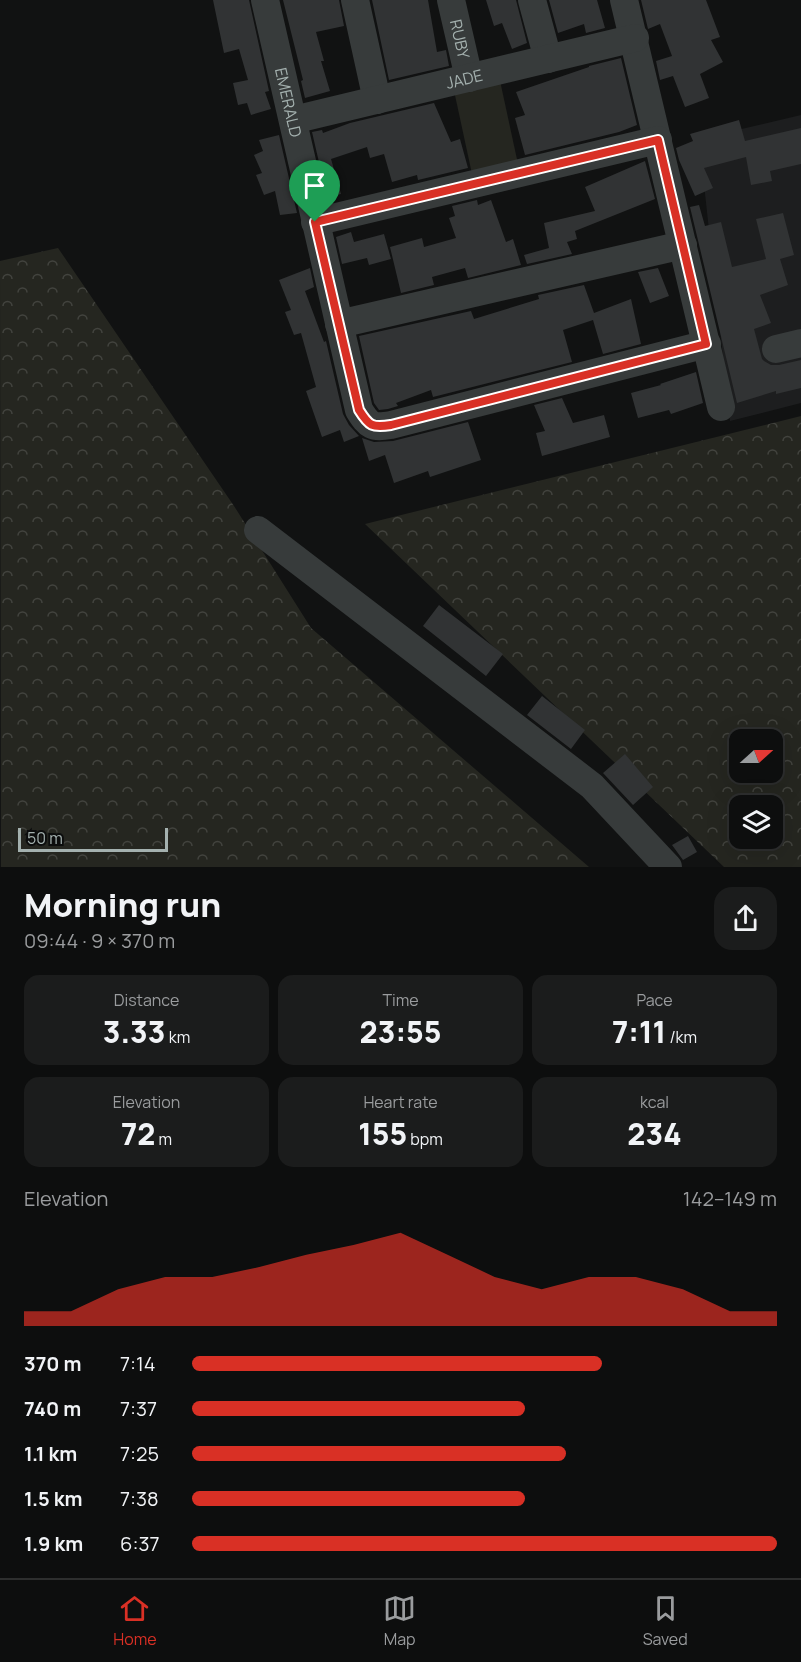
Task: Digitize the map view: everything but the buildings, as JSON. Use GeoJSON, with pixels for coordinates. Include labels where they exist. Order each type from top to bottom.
{"type":"FeatureCollection","features":[{"type":"Feature","properties":{"kind":"street","name":"EMERALD"},"geometry":{"type":"LineString","coordinates":[[265,0],[359,410],[368,423],[378,427],[413,420],[706,344]]}},
{"type":"Feature","properties":{"kind":"street"},"geometry":{"type":"LineString","coordinates":[[355,0],[377,100]]}},
{"type":"Feature","properties":{"kind":"street","name":"RUBY"},"geometry":{"type":"LineString","coordinates":[[451,0],[469,78]]}},
{"type":"Feature","properties":{"kind":"street"},"geometry":{"type":"LineString","coordinates":[[532,0],[548,59]]}},
{"type":"Feature","properties":{"kind":"street"},"geometry":{"type":"LineString","coordinates":[[624,0],[635,38],[721,407]]}},
{"type":"Feature","properties":{"kind":"street","name":"JADE"},"geometry":{"type":"LineString","coordinates":[[293,120],[635,38]]}},
{"type":"Feature","properties":{"kind":"street"},"geometry":{"type":"LineString","coordinates":[[315,222],[658,140]]}},
{"type":"Feature","properties":{"kind":"street"},"geometry":{"type":"LineString","coordinates":[[339,324],[683,245]]}},
{"type":"Feature","properties":{"kind":"street"},"geometry":{"type":"LineString","coordinates":[[258,530],[592,786],[668,867]]}},
{"type":"Feature","properties":{"kind":"shaded area"},"geometry":{"type":"Polygon","coordinates":[[[801,115],[801,403],[730,421],[699,139],[801,115]]]}},
{"type":"Feature","properties":{"kind":"green space"},"geometry":{"type":"Polygon","coordinates":[[[499,76],[518,164],[472,174],[453,86],[499,76]]]}},
{"type":"Feature","properties":{"kind":"green space"},"geometry":{"type":"Polygon","coordinates":[[[58,248],[234,506],[311,628],[589,867],[1,867],[0,261],[58,248]]]}},
{"type":"Feature","properties":{"kind":"green space"},"geometry":{"type":"Polygon","coordinates":[[[801,416],[801,867],[724,867],[365,524],[801,416]]]}},
{"type":"Feature","properties":{"kind":"route"},"geometry":{"type":"LineString","coordinates":[[658,140],[706,344],[391,425],[372,426],[359,410],[315,222],[658,140]]}}]}
